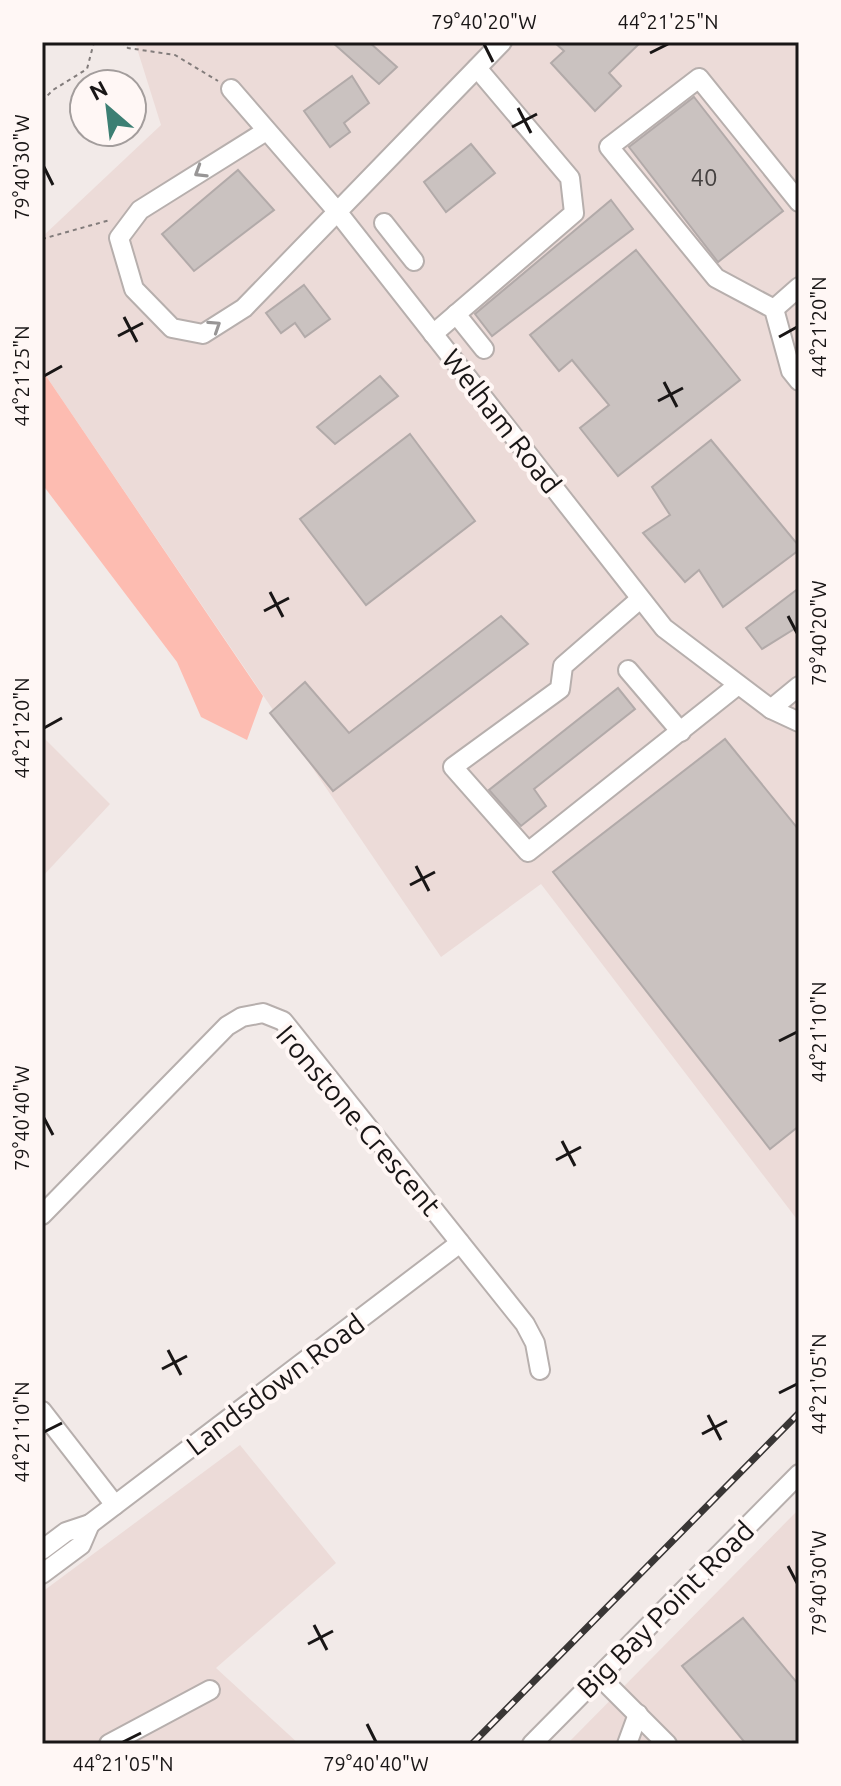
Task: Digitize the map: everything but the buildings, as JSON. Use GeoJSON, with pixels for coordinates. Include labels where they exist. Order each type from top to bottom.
{"type":"FeatureCollection","features":[{"type":"Feature","properties":{"kind":"street"},"geometry":{"type":"LineString","coordinates":[[266,131],[140,210],[119,238],[134,289],[172,328],[203,334],[244,308],[502,42]]}},
{"type":"Feature","properties":{"kind":"street"},"geometry":{"type":"LineString","coordinates":[[433,334],[574,213],[570,178],[477,68]]}},
{"type":"Feature","properties":{"kind":"street"},"geometry":{"type":"LineString","coordinates":[[796,372],[774,309],[716,278],[609,147],[699,78],[799,202]]}},
{"type":"Feature","properties":{"kind":"street","name":"Welham Road"},"geometry":{"type":"LineString","coordinates":[[231,89],[373,256],[639,600],[664,628],[771,709],[799,722]]}},
{"type":"Feature","properties":{"kind":"street"},"geometry":{"type":"LineString","coordinates":[[384,223],[414,261]]}},
{"type":"Feature","properties":{"kind":"street"},"geometry":{"type":"LineString","coordinates":[[373,256],[396,238]]}},
{"type":"Feature","properties":{"kind":"street"},"geometry":{"type":"LineString","coordinates":[[774,309],[799,287]]}},
{"type":"Feature","properties":{"kind":"street"},"geometry":{"type":"LineString","coordinates":[[456,314],[484,349]]}},
{"type":"Feature","properties":{"kind":"street"},"geometry":{"type":"LineString","coordinates":[[639,600],[563,666],[560,689],[453,767],[528,852],[738,685]]}},
{"type":"Feature","properties":{"kind":"street"},"geometry":{"type":"LineString","coordinates":[[628,670],[681,732]]}},
{"type":"Feature","properties":{"kind":"street"},"geometry":{"type":"LineString","coordinates":[[771,709],[799,686]]}},
{"type":"Feature","properties":{"kind":"street","name":"Ironstone Crescent"},"geometry":{"type":"LineString","coordinates":[[42,1215],[227,1026],[242,1017],[263,1013],[283,1021],[321,1064],[525,1324],[535,1343],[540,1370]]}},
{"type":"Feature","properties":{"kind":"street","name":"Landsdown Road"},"geometry":{"type":"LineString","coordinates":[[42,1550],[66,1532],[90,1524],[460,1243]]}},
{"type":"Feature","properties":{"kind":"street"},"geometry":{"type":"LineString","coordinates":[[42,1411],[115,1505]]}},
{"type":"Feature","properties":{"kind":"street","name":"Big Bay Point Road"},"geometry":{"type":"LineString","coordinates":[[532,1744],[799,1474]]}},
{"type":"Feature","properties":{"kind":"street","name":"Landsdown Road"},"geometry":{"type":"LineString","coordinates":[[42,1574],[81,1545],[90,1524]]}},
{"type":"Feature","properties":{"kind":"street"},"geometry":{"type":"LineString","coordinates":[[599,1676],[667,1744]]}},
{"type":"Feature","properties":{"kind":"street"},"geometry":{"type":"LineString","coordinates":[[109,1744],[210,1690]]}},
{"type":"Feature","properties":{"kind":"street"},"geometry":{"type":"LineString","coordinates":[[627,1744],[638,1714]]}},
{"type":"Feature","properties":{"kind":"path"},"geometry":{"type":"LineString","coordinates":[[42,101],[53,90],[87,69],[94,42]]}},
{"type":"Feature","properties":{"kind":"path"},"geometry":{"type":"LineString","coordinates":[[121,42],[128,48],[175,55],[231,89]]}},
{"type":"Feature","properties":{"kind":"path"},"geometry":{"type":"LineString","coordinates":[[42,239],[112,220]]}},
{"type":"Feature","properties":{"kind":"shaded area"},"geometry":{"type":"Polygon","coordinates":[[[135,42],[799,42],[799,1222],[541,884],[441,957],[42,370],[42,237],[137,148],[148,148],[148,137],[161,125],[148,84],[148,68],[143,68],[135,42]]]}},
{"type":"Feature","properties":{"kind":"shaded area"},"geometry":{"type":"Polygon","coordinates":[[[42,370],[263,696],[247,740],[201,717],[177,662],[42,484],[42,370]]]}},
{"type":"Feature","properties":{"kind":"shaded area"},"geometry":{"type":"Polygon","coordinates":[[[42,736],[110,804],[42,877],[42,736]]]}},
{"type":"Feature","properties":{"kind":"shaded area"},"geometry":{"type":"Polygon","coordinates":[[[240,1445],[336,1563],[216,1668],[299,1744],[42,1744],[42,1592],[240,1445]]]}},
{"type":"Feature","properties":{"kind":"shaded area"},"geometry":{"type":"Polygon","coordinates":[[[799,1509],[799,1744],[567,1744],[799,1509]]]}},
{"type":"Feature","properties":{"kind":"railway"},"geometry":{"type":"LineString","coordinates":[[472,1744],[799,1413]]}}]}
